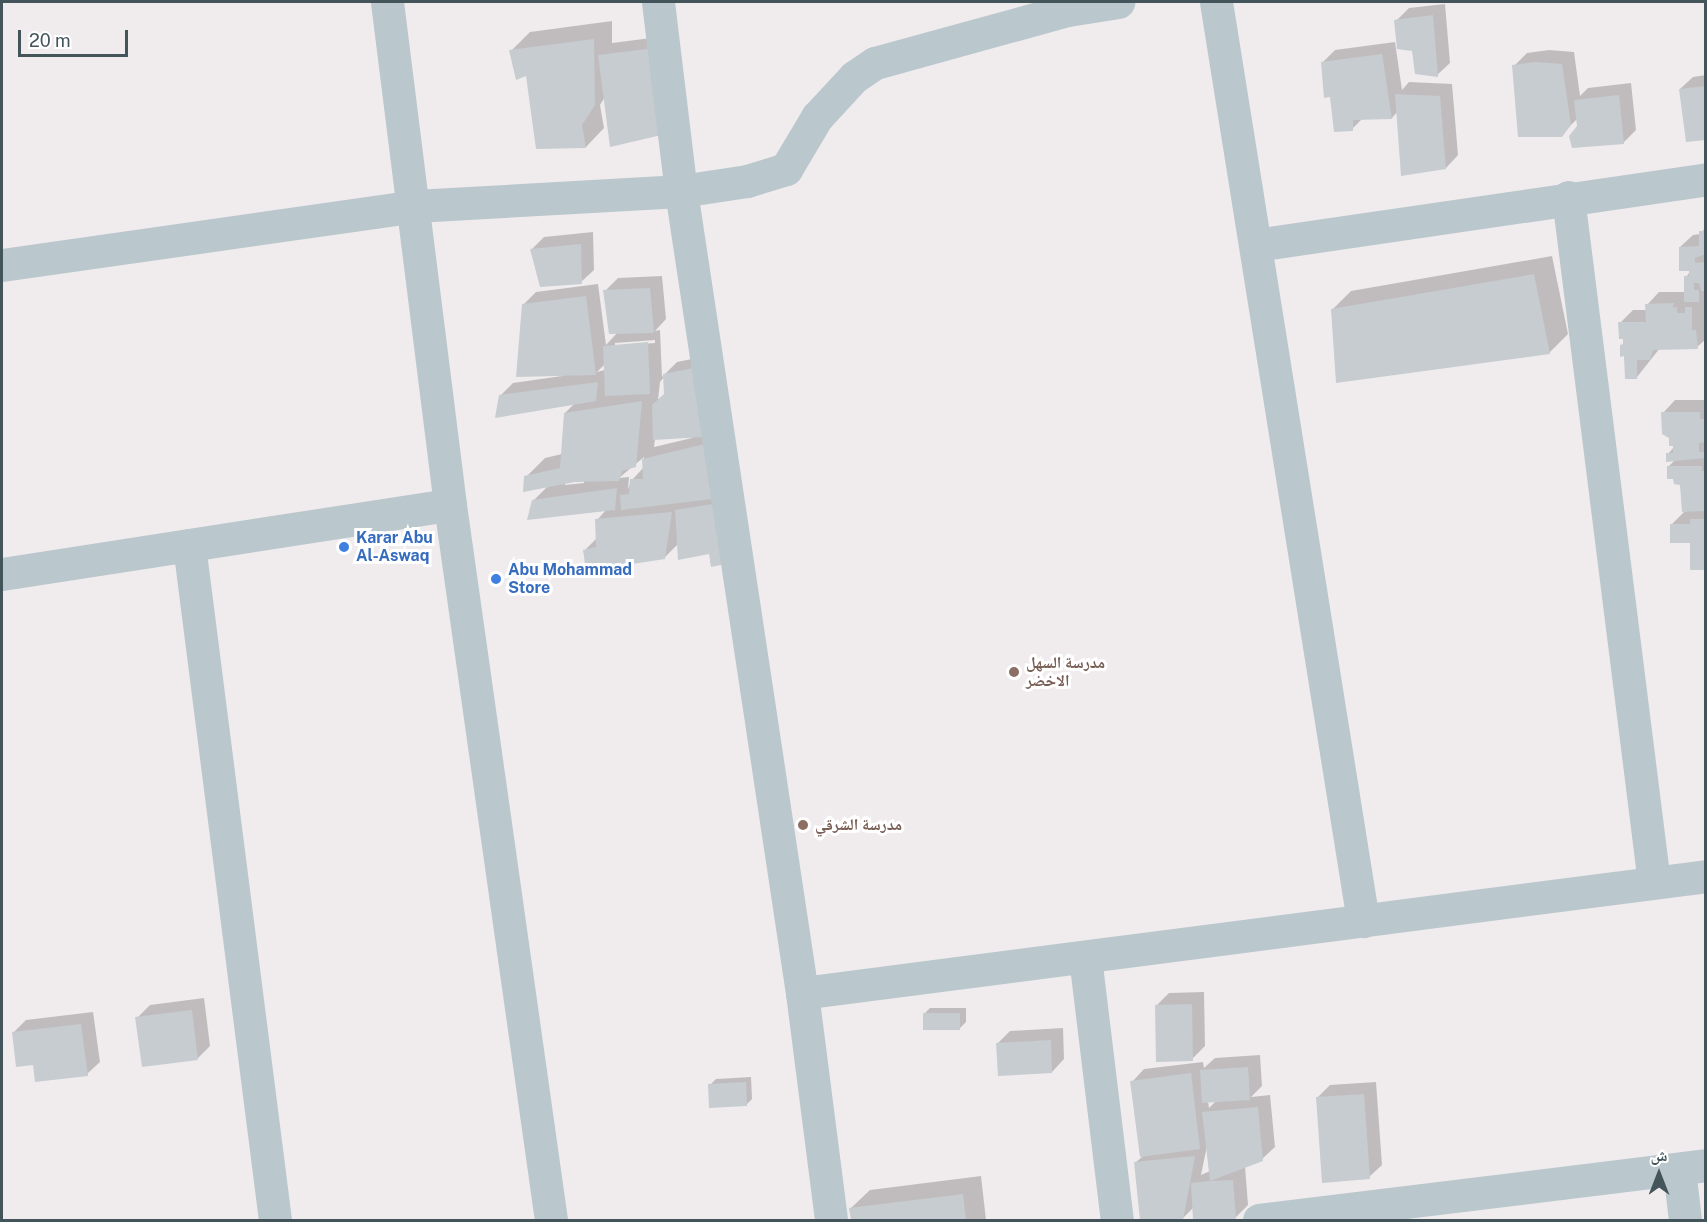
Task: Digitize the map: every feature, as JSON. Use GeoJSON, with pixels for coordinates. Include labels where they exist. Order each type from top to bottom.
{"type":"FeatureCollection","features":[{"type":"Feature","properties":{"kind":"street"},"geometry":{"type":"LineString","coordinates":[[387,2],[450,505],[551,1221]]}},
{"type":"Feature","properties":{"kind":"street"},"geometry":{"type":"LineString","coordinates":[[658,2],[681,190],[802,993],[831,1221]]}},
{"type":"Feature","properties":{"kind":"street"},"geometry":{"type":"LineString","coordinates":[[2,265],[414,206],[681,190],[747,181],[786,169],[817,117],[854,77],[875,63],[1058,13],[1118,2]]}},
{"type":"Feature","properties":{"kind":"street"},"geometry":{"type":"LineString","coordinates":[[1216,2],[1363,921]]}},
{"type":"Feature","properties":{"kind":"street"},"geometry":{"type":"LineString","coordinates":[[1256,245],[1568,197],[1706,179]]}},
{"type":"Feature","properties":{"kind":"street"},"geometry":{"type":"LineString","coordinates":[[1568,197],[1654,883]]}},
{"type":"Feature","properties":{"kind":"street"},"geometry":{"type":"LineString","coordinates":[[2,574],[450,505]]}},
{"type":"Feature","properties":{"kind":"street"},"geometry":{"type":"LineString","coordinates":[[189,545],[275,1221]]}},
{"type":"Feature","properties":{"kind":"street"},"geometry":{"type":"LineString","coordinates":[[802,993],[1706,876]]}},
{"type":"Feature","properties":{"kind":"street"},"geometry":{"type":"LineString","coordinates":[[1085,957],[1117,1221]]}},
{"type":"Feature","properties":{"kind":"street"},"geometry":{"type":"LineString","coordinates":[[1259,1221],[1406,1212],[1692,1167],[1685,1221]]}},
{"type":"Feature","properties":{"kind":"building"},"geometry":{"type":"Polygon","coordinates":[[[1433,15],[1438,77],[1415,74],[1412,51],[1397,49],[1394,20],[1433,15]]]}},
{"type":"Feature","properties":{"kind":"building"},"geometry":{"type":"Polygon","coordinates":[[[594,39],[595,105],[582,125],[586,148],[536,149],[526,76],[516,80],[509,50],[594,39]]]}},
{"type":"Feature","properties":{"kind":"building"},"geometry":{"type":"Polygon","coordinates":[[[655,48],[666,134],[610,147],[598,55],[655,48]]]}},
{"type":"Feature","properties":{"kind":"building"},"geometry":{"type":"Polygon","coordinates":[[[1382,54],[1392,119],[1353,120],[1353,131],[1334,132],[1330,97],[1324,98],[1321,62],[1382,54]]]}},
{"type":"Feature","properties":{"kind":"building"},"geometry":{"type":"Polygon","coordinates":[[[1535,62],[1562,64],[1571,125],[1562,137],[1518,137],[1512,65],[1535,62]]]}},
{"type":"Feature","properties":{"kind":"building"},"geometry":{"type":"Polygon","coordinates":[[[1706,86],[1706,140],[1686,142],[1679,89],[1706,86]]]}},
{"type":"Feature","properties":{"kind":"building"},"geometry":{"type":"Polygon","coordinates":[[[1395,94],[1440,96],[1446,169],[1401,176],[1395,94]]]}},
{"type":"Feature","properties":{"kind":"building"},"geometry":{"type":"Polygon","coordinates":[[[1619,95],[1624,144],[1572,148],[1569,136],[1577,126],[1574,100],[1619,95]]]}},
{"type":"Feature","properties":{"kind":"building"},"geometry":{"type":"Polygon","coordinates":[[[1699,231],[1706,231],[1706,254],[1695,258],[1695,263],[1706,262],[1706,291],[1701,291],[1699,283],[1694,283],[1694,290],[1699,290],[1699,302],[1684,302],[1684,276],[1689,276],[1689,271],[1679,271],[1679,247],[1699,246],[1699,231]]]}},
{"type":"Feature","properties":{"kind":"building"},"geometry":{"type":"Polygon","coordinates":[[[581,244],[582,284],[540,287],[530,249],[581,244]]]}},
{"type":"Feature","properties":{"kind":"building"},"geometry":{"type":"Polygon","coordinates":[[[1534,274],[1550,354],[1336,383],[1331,309],[1534,274]]]}},
{"type":"Feature","properties":{"kind":"building"},"geometry":{"type":"Polygon","coordinates":[[[650,288],[654,333],[609,334],[603,290],[650,288]]]}},
{"type":"Feature","properties":{"kind":"building"},"geometry":{"type":"Polygon","coordinates":[[[586,296],[596,375],[516,377],[522,304],[586,296]]]}},
{"type":"Feature","properties":{"kind":"building"},"geometry":{"type":"Polygon","coordinates":[[[1674,303],[1673,308],[1677,307],[1677,313],[1685,313],[1685,307],[1692,307],[1692,330],[1696,330],[1698,349],[1653,350],[1650,360],[1637,360],[1637,379],[1625,379],[1624,356],[1620,357],[1620,345],[1623,344],[1623,339],[1619,339],[1618,322],[1646,322],[1645,304],[1674,303]]]}},
{"type":"Feature","properties":{"kind":"building"},"geometry":{"type":"Polygon","coordinates":[[[648,342],[650,394],[605,396],[603,346],[648,342]]]}},
{"type":"Feature","properties":{"kind":"building"},"geometry":{"type":"Polygon","coordinates":[[[694,368],[704,437],[653,440],[652,405],[664,394],[663,374],[694,368]]]}},
{"type":"Feature","properties":{"kind":"building"},"geometry":{"type":"Polygon","coordinates":[[[598,382],[596,401],[495,418],[499,395],[598,382]]]}},
{"type":"Feature","properties":{"kind":"building"},"geometry":{"type":"Polygon","coordinates":[[[642,401],[636,467],[622,471],[619,481],[575,482],[523,492],[524,476],[560,468],[564,413],[642,401]]]}},
{"type":"Feature","properties":{"kind":"building"},"geometry":{"type":"Polygon","coordinates":[[[1661,412],[1700,412],[1700,419],[1706,419],[1706,442],[1699,443],[1699,452],[1705,452],[1705,458],[1666,462],[1666,453],[1673,453],[1673,446],[1669,446],[1669,438],[1662,434],[1661,412]]]}},
{"type":"Feature","properties":{"kind":"building"},"geometry":{"type":"Polygon","coordinates":[[[713,442],[720,498],[621,510],[620,495],[629,494],[630,479],[643,479],[642,459],[713,442]]]}},
{"type":"Feature","properties":{"kind":"building"},"geometry":{"type":"Polygon","coordinates":[[[1667,466],[1702,466],[1702,471],[1706,471],[1706,511],[1682,512],[1680,485],[1674,484],[1673,479],[1667,479],[1667,466]]]}},
{"type":"Feature","properties":{"kind":"building"},"geometry":{"type":"Polygon","coordinates":[[[617,488],[615,510],[527,520],[532,500],[617,488]]]}},
{"type":"Feature","properties":{"kind":"building"},"geometry":{"type":"Polygon","coordinates":[[[725,502],[735,562],[711,567],[709,554],[678,560],[675,510],[725,502]]]}},
{"type":"Feature","properties":{"kind":"building"},"geometry":{"type":"Polygon","coordinates":[[[672,512],[665,559],[586,571],[583,550],[596,547],[595,519],[672,512]]]}},
{"type":"Feature","properties":{"kind":"building"},"geometry":{"type":"Polygon","coordinates":[[[1690,519],[1706,519],[1706,570],[1690,570],[1690,543],[1670,543],[1670,524],[1690,524],[1690,519]]]}},
{"type":"Feature","properties":{"kind":"building"},"geometry":{"type":"Polygon","coordinates":[[[1192,1004],[1193,1061],[1156,1062],[1155,1005],[1192,1004]]]}},
{"type":"Feature","properties":{"kind":"building"},"geometry":{"type":"Polygon","coordinates":[[[192,1010],[198,1060],[142,1067],[135,1017],[192,1010]]]}},
{"type":"Feature","properties":{"kind":"building"},"geometry":{"type":"Polygon","coordinates":[[[923,1013],[960,1013],[960,1030],[923,1030],[923,1013]]]}},
{"type":"Feature","properties":{"kind":"building"},"geometry":{"type":"Polygon","coordinates":[[[81,1024],[88,1076],[35,1082],[33,1065],[16,1067],[12,1032],[81,1024]]]}},
{"type":"Feature","properties":{"kind":"building"},"geometry":{"type":"Polygon","coordinates":[[[1051,1040],[1052,1073],[998,1076],[996,1043],[1051,1040]]]}},
{"type":"Feature","properties":{"kind":"building"},"geometry":{"type":"Polygon","coordinates":[[[1248,1067],[1250,1100],[1202,1103],[1200,1070],[1248,1067]]]}},
{"type":"Feature","properties":{"kind":"building"},"geometry":{"type":"Polygon","coordinates":[[[1191,1073],[1200,1149],[1140,1157],[1130,1081],[1191,1073]]]}},
{"type":"Feature","properties":{"kind":"building"},"geometry":{"type":"Polygon","coordinates":[[[746,1082],[747,1106],[709,1108],[708,1084],[746,1082]]]}},
{"type":"Feature","properties":{"kind":"building"},"geometry":{"type":"Polygon","coordinates":[[[1364,1094],[1370,1179],[1322,1183],[1316,1097],[1364,1094]]]}},
{"type":"Feature","properties":{"kind":"building"},"geometry":{"type":"Polygon","coordinates":[[[1258,1107],[1263,1161],[1210,1181],[1202,1112],[1258,1107]]]}},
{"type":"Feature","properties":{"kind":"building"},"geometry":{"type":"Polygon","coordinates":[[[1195,1156],[1183,1220],[1140,1220],[1134,1162],[1195,1156]]]}},
{"type":"Feature","properties":{"kind":"building"},"geometry":{"type":"Polygon","coordinates":[[[1233,1180],[1236,1219],[1193,1220],[1191,1183],[1233,1180]]]}},
{"type":"Feature","properties":{"kind":"building"},"geometry":{"type":"Polygon","coordinates":[[[963,1194],[966,1220],[851,1220],[849,1208],[963,1194]]]}},
{"type":"Feature","properties":{"kind":"place","name":"Karar Abu Al-Aswaq"},"geometry":{"type":"Point","coordinates":[344,547]}},
{"type":"Feature","properties":{"kind":"place","name":"Abu Mohammad Store"},"geometry":{"type":"Point","coordinates":[496,579]}},
{"type":"Feature","properties":{"kind":"place","name":"مدرسة السهل الاخضر"},"geometry":{"type":"Point","coordinates":[1014,672]}},
{"type":"Feature","properties":{"kind":"place","name":"مدرسة الشرقي"},"geometry":{"type":"Point","coordinates":[803,825]}}]}
